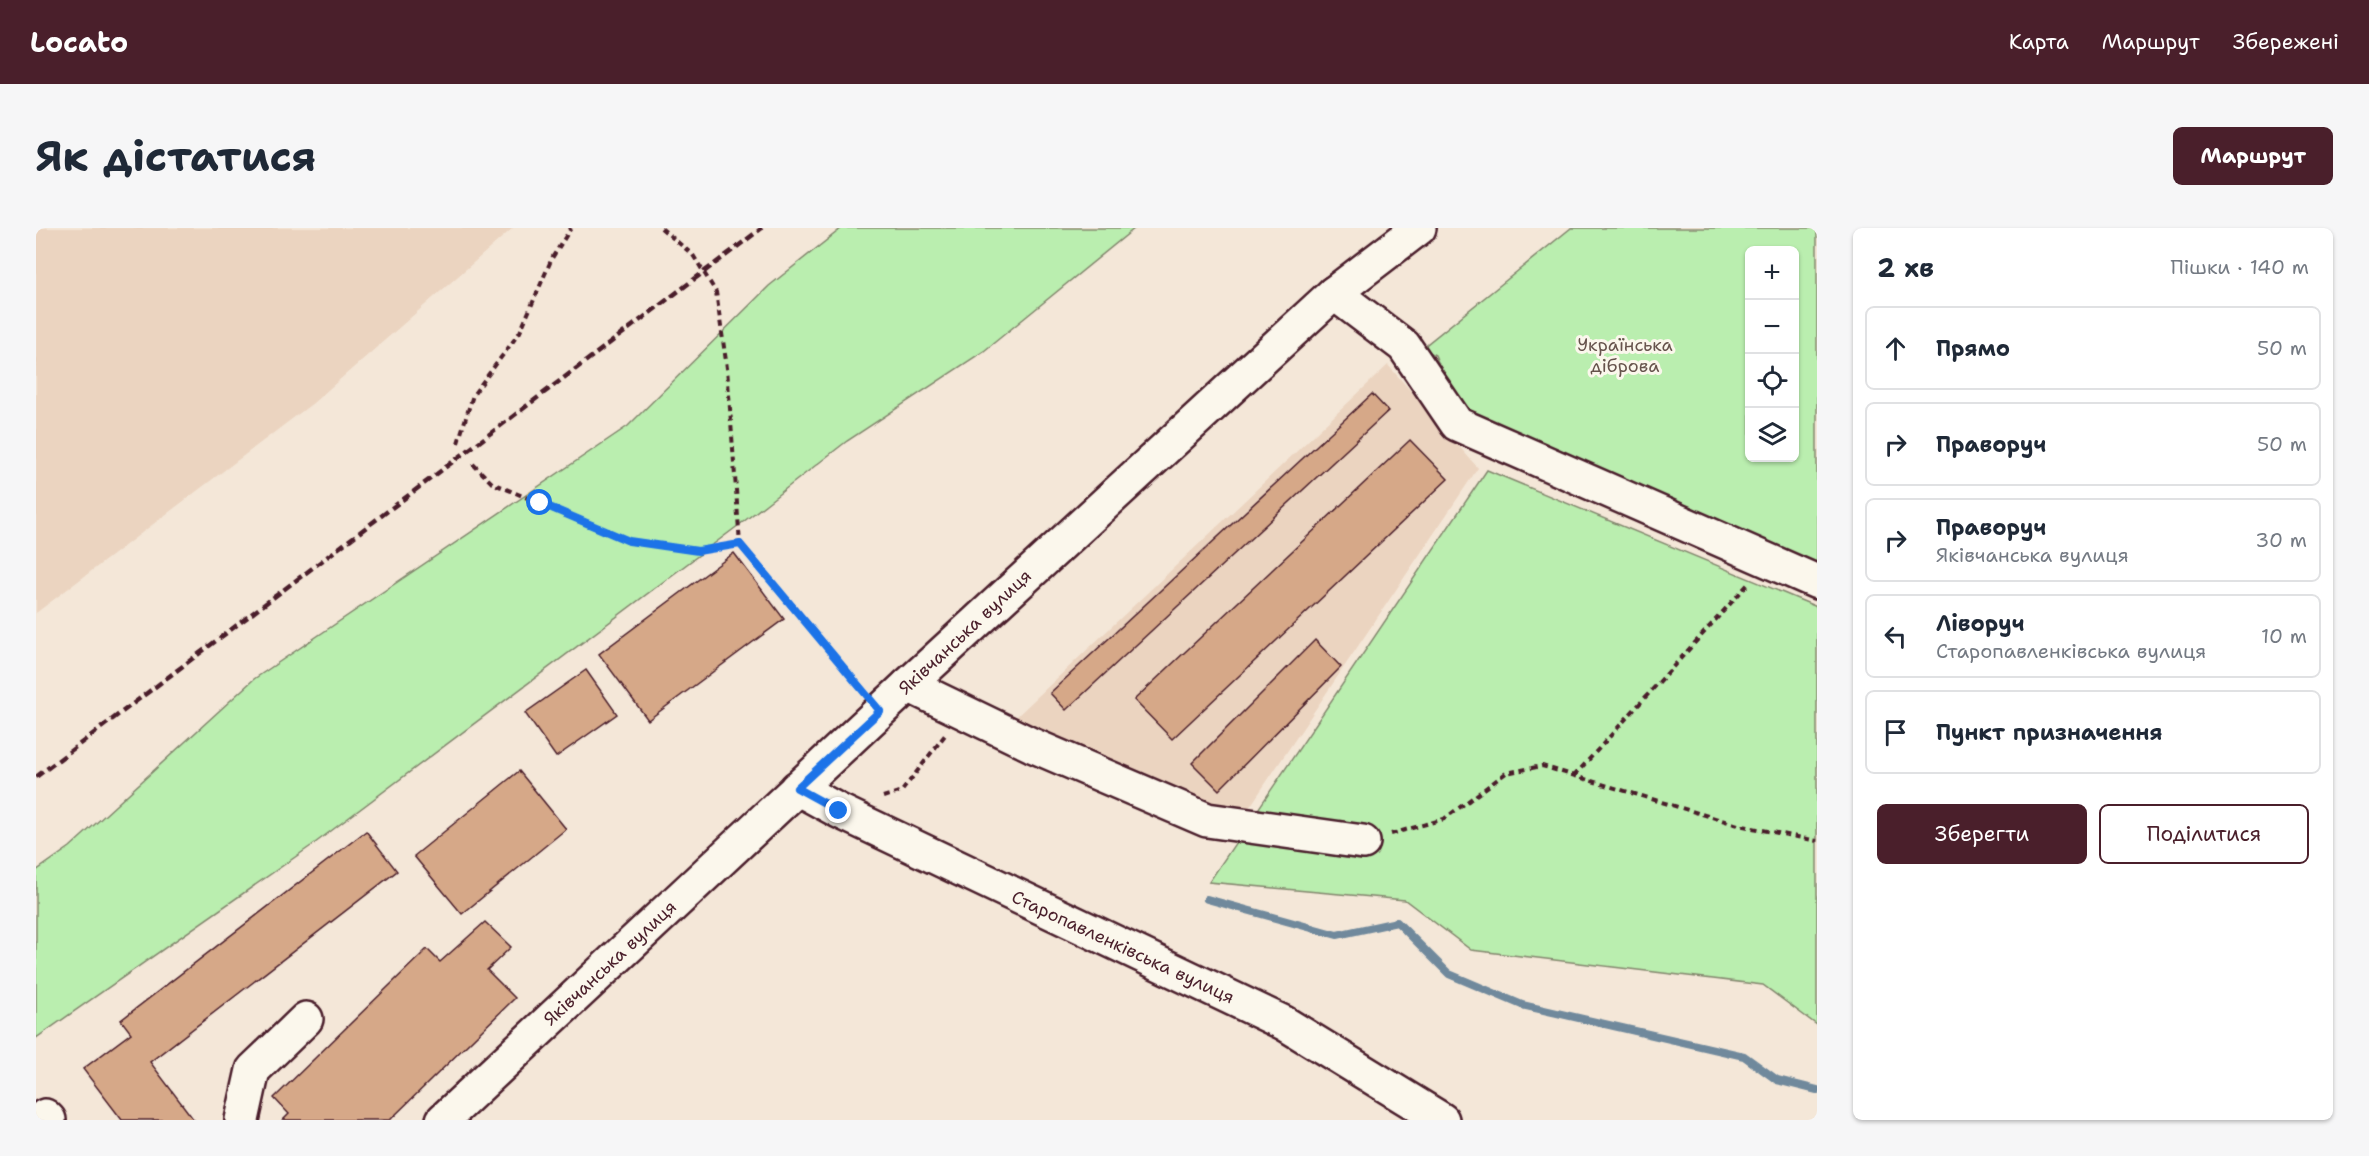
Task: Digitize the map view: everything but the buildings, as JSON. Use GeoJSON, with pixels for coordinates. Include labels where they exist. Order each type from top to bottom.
{"type":"FeatureCollection","features":[{"type":"Feature","properties":{"kind":"street","name":"Яківчанська вулиця"},"geometry":{"type":"LineString","coordinates":[[443,1120],[797,788],[1334,293],[1419,228]]}},
{"type":"Feature","properties":{"kind":"street"},"geometry":{"type":"LineString","coordinates":[[1334,293],[1404,346],[1457,424],[1817,582]]}},
{"type":"Feature","properties":{"kind":"street"},"geometry":{"type":"LineString","coordinates":[[908,685],[1032,745],[1207,820],[1363,842]]}},
{"type":"Feature","properties":{"kind":"street","name":"Старопавленківська вулиця"},"geometry":{"type":"LineString","coordinates":[[797,788],[849,816],[1284,1023],[1442,1120]]}},
{"type":"Feature","properties":{"kind":"street"},"geometry":{"type":"LineString","coordinates":[[242,1120],[253,1070],[306,1019]]}},
{"type":"Feature","properties":{"kind":"path"},"geometry":{"type":"LineString","coordinates":[[458,443],[473,395],[520,332],[552,258],[571,228]]}},
{"type":"Feature","properties":{"kind":"path"},"geometry":{"type":"LineString","coordinates":[[661,228],[693,255],[716,292],[727,368],[740,544],[880,711]]}},
{"type":"Feature","properties":{"kind":"path"},"geometry":{"type":"LineString","coordinates":[[473,464],[492,483],[629,541],[698,551],[740,544]]}},
{"type":"Feature","properties":{"kind":"path"},"geometry":{"type":"LineString","coordinates":[[1574,776],[1769,561]]}},
{"type":"Feature","properties":{"kind":"path"},"geometry":{"type":"LineString","coordinates":[[881,798],[903,791],[963,710]]}},
{"type":"Feature","properties":{"kind":"path"},"geometry":{"type":"LineString","coordinates":[[1363,842],[1444,819],[1506,773],[1542,766],[1738,825],[1817,841]]}},
{"type":"Feature","properties":{"kind":"shaded area"},"geometry":{"type":"Polygon","coordinates":[[[36,228],[513,228],[313,403],[36,613],[36,228]]]}},
{"type":"Feature","properties":{"kind":"shaded area"},"geometry":{"type":"Polygon","coordinates":[[[1388,365],[1478,468],[1247,811],[1160,792],[1048,743],[1015,718],[1388,365]]]}},
{"type":"Feature","properties":{"kind":"green space"},"geometry":{"type":"Polygon","coordinates":[[[842,228],[1135,228],[984,351],[847,441],[743,522],[311,846],[36,1038],[36,871],[70,847],[254,679],[628,426],[769,286],[842,228]]]}},
{"type":"Feature","properties":{"kind":"green space","name":"Українська діброва"},"geometry":{"type":"Polygon","coordinates":[[[1571,228],[1817,228],[1817,574],[1462,420],[1435,355],[1422,348],[1571,228]]]}},
{"type":"Feature","properties":{"kind":"green space"},"geometry":{"type":"Polygon","coordinates":[[[1487,470],[1817,607],[1817,1025],[1763,985],[1471,950],[1405,900],[1209,882],[1487,470]]]}},
{"type":"Feature","properties":{"kind":"waterway"},"geometry":{"type":"LineString","coordinates":[[1207,899],[1337,935],[1397,922],[1449,974],[1522,1005],[1744,1056],[1777,1080],[1817,1090]]}},
{"type":"Feature","properties":{"kind":"railway"},"geometry":{"type":"LineString","coordinates":[[36,777],[762,228]]}},
{"type":"Feature","properties":{"kind":"route"},"geometry":{"type":"LineString","coordinates":[[540,503],[629,541],[698,551],[740,544],[880,711],[797,788],[839,811]]}}]}
